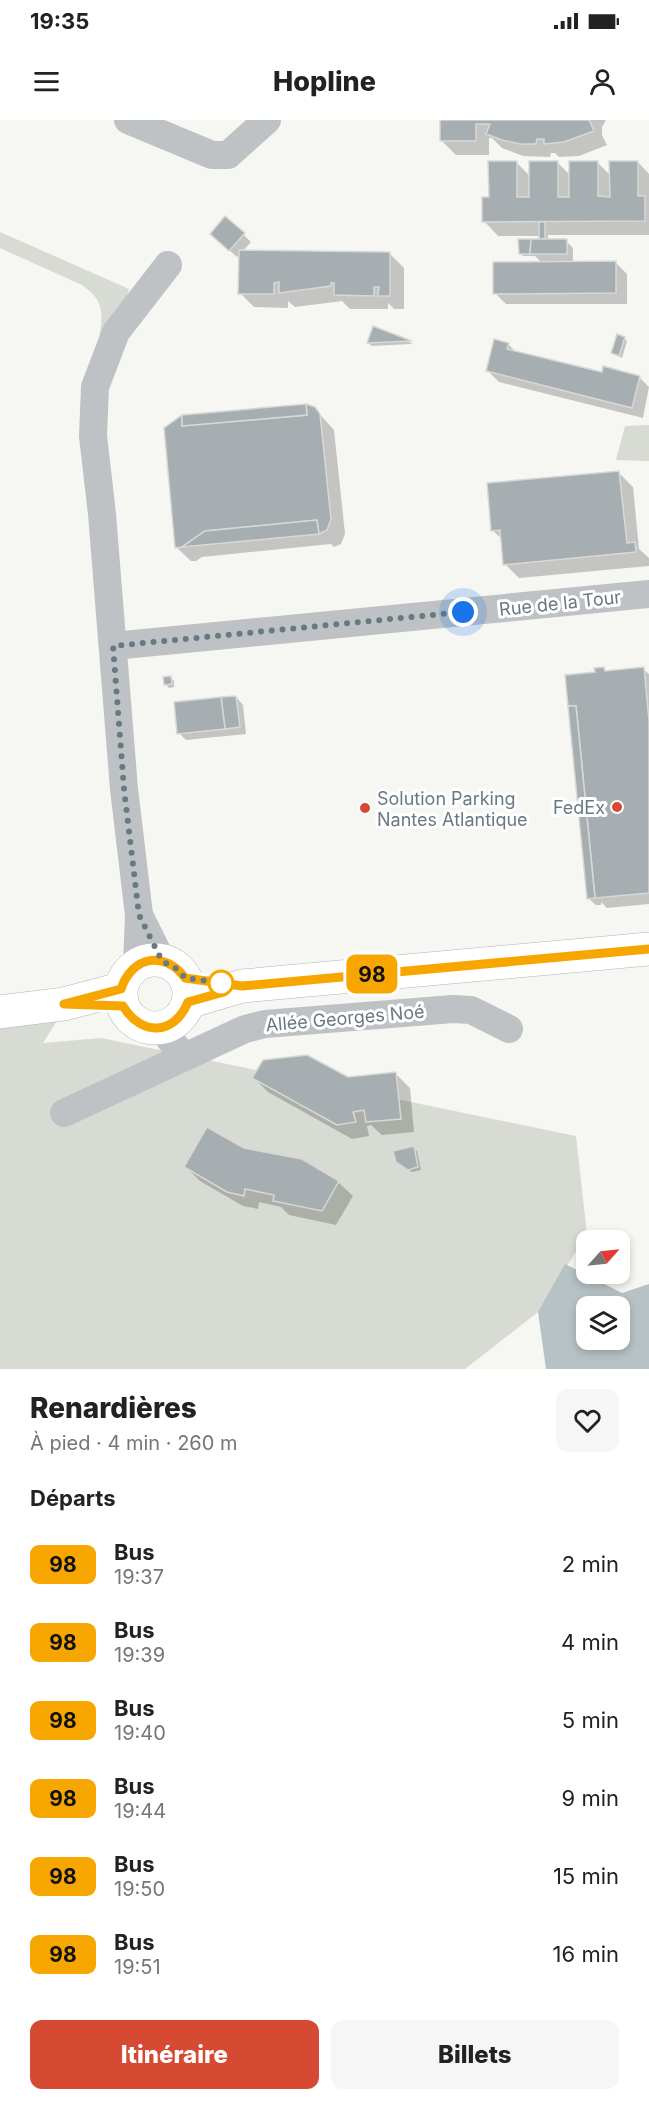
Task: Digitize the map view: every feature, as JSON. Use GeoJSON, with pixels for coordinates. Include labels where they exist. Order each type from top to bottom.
{"type":"FeatureCollection","features":[{"type":"Feature","properties":{"kind":"main road"},"geometry":{"type":"LineString","coordinates":[[0,1012],[157,994],[649,950]]}},
{"type":"Feature","properties":{"kind":"street"},"geometry":{"type":"LineString","coordinates":[[128,120],[212,155],[228,155],[267,120]]}},
{"type":"Feature","properties":{"kind":"street"},"geometry":{"type":"LineString","coordinates":[[168,265],[116,332],[95,387],[93,436],[124,789],[139,915],[157,994],[184,1057]]}},
{"type":"Feature","properties":{"kind":"street","name":"Rue de la Tour"},"geometry":{"type":"LineString","coordinates":[[113,646],[649,594]]}},
{"type":"Feature","properties":{"kind":"street","name":"Allée Georges Noé"},"geometry":{"type":"LineString","coordinates":[[64,1113],[245,1029],[265,1024],[453,1009],[471,1010],[508,1029]]}},
{"type":"Feature","properties":{"kind":"shaded area"},"geometry":{"type":"Polygon","coordinates":[[[0,232],[129,289],[125,305],[99,339],[101,308],[95,297],[82,285],[0,248],[0,232]]]}},
{"type":"Feature","properties":{"kind":"shaded area"},"geometry":{"type":"Polygon","coordinates":[[[649,425],[649,461],[616,460],[625,426],[649,425]]]}},
{"type":"Feature","properties":{"kind":"shaded area"},"geometry":{"type":"Polygon","coordinates":[[[78,987],[43,1043],[101,1038],[576,1136],[587,1230],[576,1230],[576,1252],[538,1312],[465,1369],[0,1369],[0,995],[78,987]]]}},
{"type":"Feature","properties":{"kind":"shaded area"},"geometry":{"type":"Polygon","coordinates":[[[565,1264],[576,1270],[576,1284],[604,1284],[622,1293],[649,1284],[649,1369],[546,1369],[538,1312],[565,1264]]]}},
{"type":"Feature","properties":{"kind":"building"},"geometry":{"type":"Polygon","coordinates":[[[440,120],[589,120],[594,131],[564,142],[544,144],[544,139],[537,139],[536,144],[520,144],[486,134],[490,124],[476,124],[476,141],[440,141],[440,120]]]}},
{"type":"Feature","properties":{"kind":"building"},"geometry":{"type":"Polygon","coordinates":[[[488,161],[517,161],[517,197],[529,197],[529,161],[558,161],[558,197],[569,197],[569,161],[598,161],[598,196],[610,197],[609,161],[638,161],[638,196],[645,196],[645,221],[482,222],[482,197],[489,197],[488,161]]]}},
{"type":"Feature","properties":{"kind":"building"},"geometry":{"type":"Polygon","coordinates":[[[225,216],[245,233],[229,251],[210,234],[225,216]]]}},
{"type":"Feature","properties":{"kind":"building"},"geometry":{"type":"Polygon","coordinates":[[[539,222],[545,222],[545,239],[539,239],[539,222]]]}},
{"type":"Feature","properties":{"kind":"building"},"geometry":{"type":"Polygon","coordinates":[[[518,239],[531,239],[530,254],[519,254],[518,239]]]}},
{"type":"Feature","properties":{"kind":"building"},"geometry":{"type":"Polygon","coordinates":[[[531,239],[567,239],[567,254],[530,254],[531,239]]]}},
{"type":"Feature","properties":{"kind":"building"},"geometry":{"type":"Polygon","coordinates":[[[239,250],[390,252],[390,296],[378,296],[379,287],[374,287],[374,296],[334,295],[334,283],[331,283],[331,286],[279,293],[279,282],[274,283],[274,294],[238,294],[239,250]]]}},
{"type":"Feature","properties":{"kind":"building"},"geometry":{"type":"Polygon","coordinates":[[[616,261],[616,293],[493,294],[493,262],[616,261]]]}},
{"type":"Feature","properties":{"kind":"building"},"geometry":{"type":"Polygon","coordinates":[[[373,326],[412,341],[367,343],[373,326]]]}},
{"type":"Feature","properties":{"kind":"building"},"geometry":{"type":"Polygon","coordinates":[[[617,334],[625,337],[619,356],[611,353],[617,334]]]}},
{"type":"Feature","properties":{"kind":"building"},"geometry":{"type":"Polygon","coordinates":[[[494,339],[509,343],[507,349],[602,372],[603,366],[640,376],[632,408],[486,371],[494,339]]]}},
{"type":"Feature","properties":{"kind":"building"},"geometry":{"type":"Polygon","coordinates":[[[306,404],[315,407],[320,414],[331,519],[327,530],[319,534],[317,520],[205,531],[182,547],[175,548],[164,428],[182,415],[182,426],[307,415],[306,404]]]}},
{"type":"Feature","properties":{"kind":"building"},"geometry":{"type":"Polygon","coordinates":[[[306,404],[307,415],[182,426],[182,415],[306,404]]]}},
{"type":"Feature","properties":{"kind":"building"},"geometry":{"type":"Polygon","coordinates":[[[619,471],[627,543],[635,542],[636,552],[503,565],[500,530],[491,531],[487,483],[619,471]]]}},
{"type":"Feature","properties":{"kind":"building"},"geometry":{"type":"Polygon","coordinates":[[[317,520],[319,534],[182,547],[205,531],[317,520]]]}},
{"type":"Feature","properties":{"kind":"building","name":"FedEx"},"geometry":{"type":"Polygon","coordinates":[[[604,667],[605,671],[644,667],[649,721],[649,893],[595,898],[576,706],[568,706],[565,675],[595,672],[594,668],[604,667]]]}},
{"type":"Feature","properties":{"kind":"building"},"geometry":{"type":"Polygon","coordinates":[[[171,676],[172,684],[164,685],[163,677],[171,676]]]}},
{"type":"Feature","properties":{"kind":"building"},"geometry":{"type":"Polygon","coordinates":[[[236,696],[240,727],[225,729],[221,697],[236,696]]]}},
{"type":"Feature","properties":{"kind":"building"},"geometry":{"type":"Polygon","coordinates":[[[221,697],[225,729],[177,734],[174,702],[221,697]]]}},
{"type":"Feature","properties":{"kind":"building"},"geometry":{"type":"Polygon","coordinates":[[[568,706],[576,706],[595,898],[587,899],[568,706]]]}},
{"type":"Feature","properties":{"kind":"building"},"geometry":{"type":"Polygon","coordinates":[[[307,1055],[348,1077],[396,1072],[401,1119],[366,1122],[364,1110],[353,1112],[356,1122],[337,1125],[252,1078],[263,1060],[307,1055]]]}},
{"type":"Feature","properties":{"kind":"building"},"geometry":{"type":"Polygon","coordinates":[[[207,1127],[244,1148],[302,1159],[339,1181],[322,1211],[273,1201],[274,1195],[245,1189],[244,1196],[227,1192],[184,1167],[207,1127]]]}},
{"type":"Feature","properties":{"kind":"building"},"geometry":{"type":"Polygon","coordinates":[[[414,1146],[418,1167],[408,1170],[396,1162],[393,1151],[414,1146]]]}},
{"type":"Feature","properties":{"kind":"bus line","name":"98"},"geometry":{"type":"LineString","coordinates":[[224,992],[188,1002],[184,1013],[176,1021],[161,1028],[149,1028],[138,1024],[123,1006],[64,1004],[121,989],[130,971],[145,961],[154,960],[171,964],[185,978],[242,986],[649,949]]}},
{"type":"Feature","properties":{"kind":"place","name":"FedEx"},"geometry":{"type":"Point","coordinates":[617,807]}},
{"type":"Feature","properties":{"kind":"place","name":"Solution Parking Nantes Atlantique"},"geometry":{"type":"Point","coordinates":[365,808]}},
{"type":"Feature","properties":{"kind":"route"},"geometry":{"type":"LineString","coordinates":[[221,983],[223,983],[185,978],[171,964],[162,961],[139,915],[124,789],[113,646],[463,612]]}}]}
